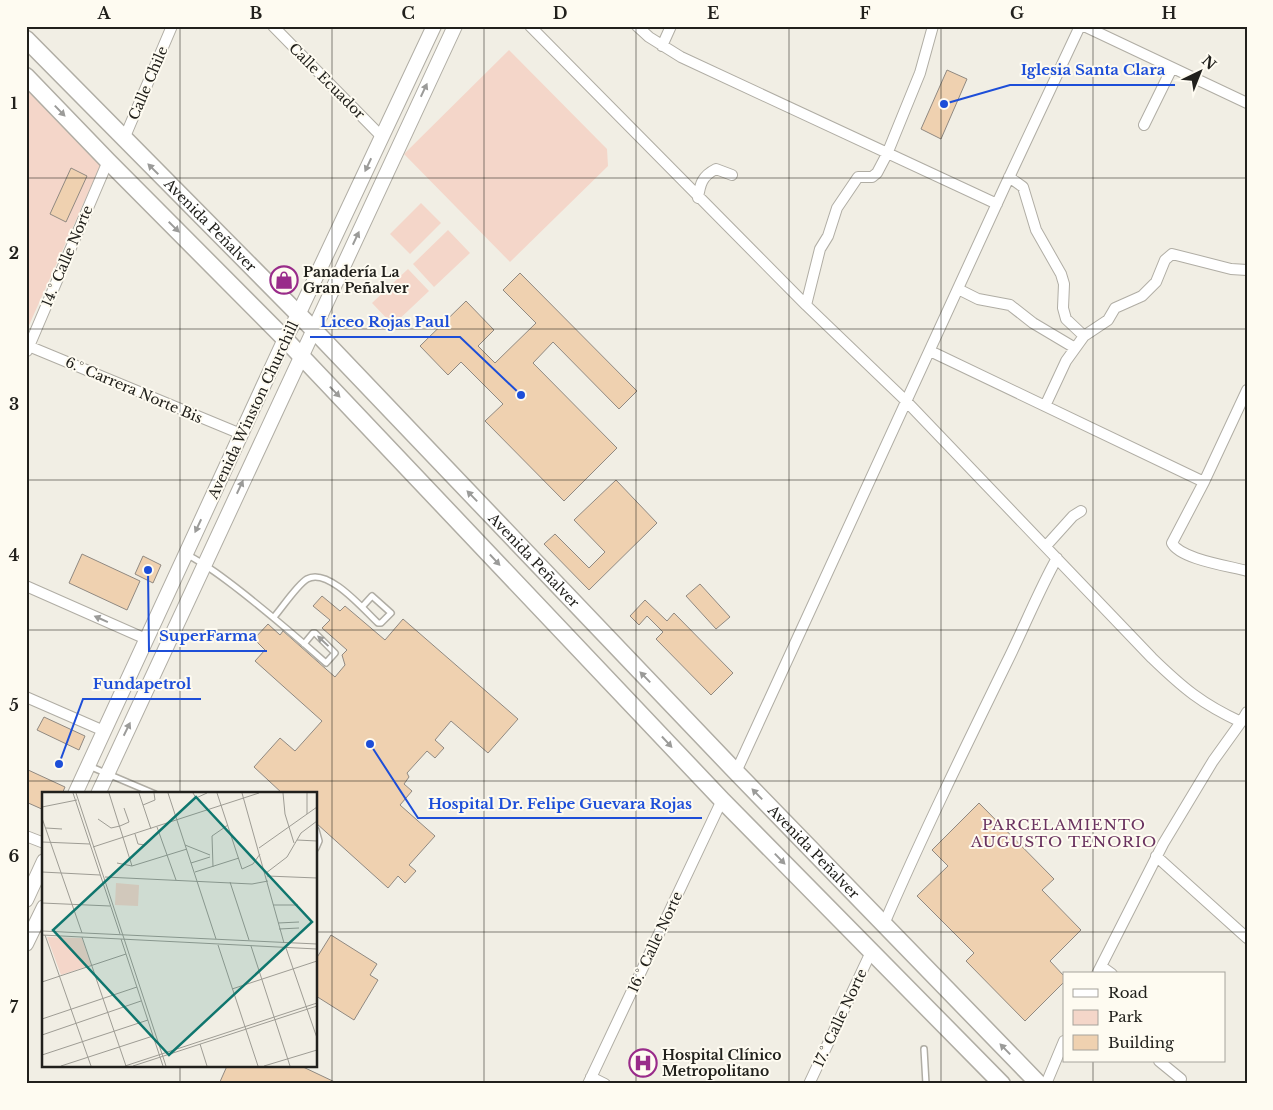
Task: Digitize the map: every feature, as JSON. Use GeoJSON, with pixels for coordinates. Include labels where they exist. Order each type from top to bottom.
{"type":"FeatureCollection","features":[{"type":"Feature","properties":{"kind":"main road","name":"Avenida Peñalver"},"geometry":{"type":"LineString","coordinates":[[26,39],[314,330],[736,772],[1039,1084]]}},
{"type":"Feature","properties":{"kind":"main road","name":"Avenida Peñalver"},"geometry":{"type":"LineString","coordinates":[[26,76],[285,339],[722,800],[1002,1084]]}},
{"type":"Feature","properties":{"kind":"street","name":"Calle Chile"},"geometry":{"type":"LineString","coordinates":[[124,139],[172,26]]}},
{"type":"Feature","properties":{"kind":"street","name":"Calle Ecuador"},"geometry":{"type":"LineString","coordinates":[[273,26],[382,137]]}},
{"type":"Feature","properties":{"kind":"street","name":"Avenida Winston Churchill"},"geometry":{"type":"LineString","coordinates":[[80,787],[87,766],[285,339],[434,26]]}},
{"type":"Feature","properties":{"kind":"street","name":"Avenida Winston Churchill"},"geometry":{"type":"LineString","coordinates":[[99,792],[455,26]]}},
{"type":"Feature","properties":{"kind":"street"},"geometry":{"type":"LineString","coordinates":[[530,26],[698,198],[906,402],[1152,658],[1198,700],[1241,722]]}},
{"type":"Feature","properties":{"kind":"street"},"geometry":{"type":"LineString","coordinates":[[637,26],[649,37],[681,57],[997,204]]}},
{"type":"Feature","properties":{"kind":"street"},"geometry":{"type":"LineString","coordinates":[[662,46],[671,26]]}},
{"type":"Feature","properties":{"kind":"street"},"geometry":{"type":"LineString","coordinates":[[806,305],[820,249],[828,236],[837,208],[858,177],[872,177],[877,173],[888,154],[920,73],[932,26]]}},
{"type":"Feature","properties":{"kind":"street"},"geometry":{"type":"LineString","coordinates":[[736,772],[1080,26]]}},
{"type":"Feature","properties":{"kind":"street"},"geometry":{"type":"LineString","coordinates":[[1084,26],[1247,103]]}},
{"type":"Feature","properties":{"kind":"street"},"geometry":{"type":"LineString","coordinates":[[1144,125],[1172,68]]}},
{"type":"Feature","properties":{"kind":"street","name":"14.° Calle Norte"},"geometry":{"type":"LineString","coordinates":[[27,348],[108,161]]}},
{"type":"Feature","properties":{"kind":"street"},"geometry":{"type":"LineString","coordinates":[[698,198],[700,183],[707,174],[716,170],[732,175]]}},
{"type":"Feature","properties":{"kind":"street"},"geometry":{"type":"LineString","coordinates":[[1009,177],[1023,187],[1036,230],[1061,274],[1064,284],[1063,308],[1066,319],[1084,336]]}},
{"type":"Feature","properties":{"kind":"street"},"geometry":{"type":"LineString","coordinates":[[1045,406],[1066,361],[1084,336],[1108,320],[1115,308],[1142,296],[1156,282],[1165,260],[1172,254],[1231,269],[1247,270]]}},
{"type":"Feature","properties":{"kind":"street"},"geometry":{"type":"LineString","coordinates":[[958,289],[978,299],[1010,305],[1033,323],[1075,348]]}},
{"type":"Feature","properties":{"kind":"street","name":"6.° Carrera Norte Bis"},"geometry":{"type":"LineString","coordinates":[[27,348],[241,434]]}},
{"type":"Feature","properties":{"kind":"street"},"geometry":{"type":"LineString","coordinates":[[930,351],[1204,482]]}},
{"type":"Feature","properties":{"kind":"street"},"geometry":{"type":"LineString","coordinates":[[1247,390],[1204,482],[1172,542],[1175,548],[1185,555],[1247,571]]}},
{"type":"Feature","properties":{"kind":"street"},"geometry":{"type":"LineString","coordinates":[[1046,546],[1072,516],[1080,511]]}},
{"type":"Feature","properties":{"kind":"street"},"geometry":{"type":"LineString","coordinates":[[884,924],[903,879],[1041,587],[1057,558]]}},
{"type":"Feature","properties":{"kind":"street"},"geometry":{"type":"LineString","coordinates":[[26,586],[146,639]]}},
{"type":"Feature","properties":{"kind":"street"},"geometry":{"type":"LineString","coordinates":[[26,697],[104,731]]}},
{"type":"Feature","properties":{"kind":"street"},"geometry":{"type":"LineString","coordinates":[[1099,970],[1156,856],[1213,761],[1247,712]]}},
{"type":"Feature","properties":{"kind":"street","name":"16.° Calle Norte"},"geometry":{"type":"LineString","coordinates":[[589,1080],[722,800]]}},
{"type":"Feature","properties":{"kind":"street"},"geometry":{"type":"LineString","coordinates":[[26,836],[42,843]]}},
{"type":"Feature","properties":{"kind":"street"},"geometry":{"type":"LineString","coordinates":[[1156,856],[1247,938]]}},
{"type":"Feature","properties":{"kind":"street"},"geometry":{"type":"LineString","coordinates":[[26,900],[42,865]]}},
{"type":"Feature","properties":{"kind":"street"},"geometry":{"type":"LineString","coordinates":[[26,944],[42,911]]}},
{"type":"Feature","properties":{"kind":"street","name":"17.° Calle Norte"},"geometry":{"type":"LineString","coordinates":[[809,1084],[871,952]]}},
{"type":"Feature","properties":{"kind":"street"},"geometry":{"type":"LineString","coordinates":[[1046,1084],[1063,1043]]}},
{"type":"Feature","properties":{"kind":"street"},"geometry":{"type":"LineString","coordinates":[[1160,1062],[1181,1079]]}},
{"type":"Feature","properties":{"kind":"street"},"geometry":{"type":"LineString","coordinates":[[589,1080],[605,1084]]}},
{"type":"Feature","properties":{"kind":"lane"},"geometry":{"type":"LineString","coordinates":[[185,554],[205,564],[274,617],[304,644],[326,663],[335,653],[314,633],[304,644]]}},
{"type":"Feature","properties":{"kind":"lane"},"geometry":{"type":"LineString","coordinates":[[274,617],[303,583],[311,578],[320,577],[331,581],[378,623],[381,623],[391,613],[372,596],[362,608]]}},
{"type":"Feature","properties":{"kind":"lane"},"geometry":{"type":"LineString","coordinates":[[87,766],[149,792]]}},
{"type":"Feature","properties":{"kind":"lane"},"geometry":{"type":"LineString","coordinates":[[924,1050],[926,1084]]}},
{"type":"Feature","properties":{"kind":"green space"},"geometry":{"type":"Polygon","coordinates":[[[509,50],[607,149],[608,166],[510,262],[404,154],[509,50]]]}},
{"type":"Feature","properties":{"kind":"green space"},"geometry":{"type":"Polygon","coordinates":[[[26,88],[101,164],[26,332],[26,88]]]}},
{"type":"Feature","properties":{"kind":"green space"},"geometry":{"type":"Polygon","coordinates":[[[421,203],[441,223],[410,254],[390,234],[421,203]]]}},
{"type":"Feature","properties":{"kind":"green space"},"geometry":{"type":"Polygon","coordinates":[[[448,230],[470,253],[434,287],[413,264],[448,230]]]}},
{"type":"Feature","properties":{"kind":"green space"},"geometry":{"type":"Polygon","coordinates":[[[408,269],[429,291],[393,325],[372,303],[408,269]]]}},
{"type":"Feature","properties":{"kind":"building"},"geometry":{"type":"Polygon","coordinates":[[[947,70],[967,79],[941,139],[921,129],[947,70]]]}},
{"type":"Feature","properties":{"kind":"building"},"geometry":{"type":"Polygon","coordinates":[[[71,168],[87,176],[66,222],[50,214],[71,168]]]}},
{"type":"Feature","properties":{"kind":"building"},"geometry":{"type":"Polygon","coordinates":[[[520,273],[637,391],[619,409],[553,342],[533,363],[617,448],[564,501],[485,421],[503,404],[461,362],[448,375],[420,346],[466,301],[494,330],[478,346],[495,363],[536,323],[503,290],[520,273]]]}},
{"type":"Feature","properties":{"kind":"building"},"geometry":{"type":"Polygon","coordinates":[[[616,480],[657,523],[589,590],[544,544],[555,534],[589,568],[605,552],[574,520],[616,480]]]}},
{"type":"Feature","properties":{"kind":"building"},"geometry":{"type":"Polygon","coordinates":[[[82,554],[140,581],[127,610],[69,583],[82,554]]]}},
{"type":"Feature","properties":{"kind":"building"},"geometry":{"type":"Polygon","coordinates":[[[143,556],[161,565],[153,583],[135,574],[143,556]]]}},
{"type":"Feature","properties":{"kind":"building"},"geometry":{"type":"Polygon","coordinates":[[[700,584],[730,617],[716,629],[686,596],[700,584]]]}},
{"type":"Feature","properties":{"kind":"building"},"geometry":{"type":"Polygon","coordinates":[[[322,596],[340,611],[345,606],[385,640],[403,619],[518,719],[488,753],[451,721],[435,740],[444,748],[435,758],[427,751],[407,773],[409,777],[404,784],[412,791],[400,805],[435,836],[409,865],[416,871],[405,883],[398,876],[388,888],[318,825],[318,792],[281,792],[254,767],[280,738],[295,751],[322,721],[255,661],[265,650],[254,639],[268,624],[280,635],[283,631],[335,677],[345,665],[342,655],[347,650],[322,628],[330,620],[313,606],[322,596]]]}},
{"type":"Feature","properties":{"kind":"building"},"geometry":{"type":"Polygon","coordinates":[[[645,600],[667,621],[674,613],[733,673],[711,695],[656,639],[663,632],[647,616],[639,625],[630,616],[645,600]]]}},
{"type":"Feature","properties":{"kind":"building"},"geometry":{"type":"Polygon","coordinates":[[[44,717],[85,736],[79,750],[37,730],[44,717]]]}},
{"type":"Feature","properties":{"kind":"building"},"geometry":{"type":"Polygon","coordinates":[[[26,769],[65,787],[63,792],[42,792],[42,809],[26,802],[26,769]]]}},
{"type":"Feature","properties":{"kind":"building"},"geometry":{"type":"Polygon","coordinates":[[[979,803],[1054,879],[1042,890],[1081,930],[1050,961],[1063,975],[1063,983],[1025,1021],[966,961],[974,953],[917,896],[948,866],[932,850],[979,803]]]}},
{"type":"Feature","properties":{"kind":"building"},"geometry":{"type":"Polygon","coordinates":[[[331,935],[377,964],[370,975],[378,980],[354,1020],[318,997],[318,956],[331,935]]]}},
{"type":"Feature","properties":{"kind":"building"},"geometry":{"type":"Polygon","coordinates":[[[226,1068],[305,1068],[339,1084],[219,1084],[226,1068]]]}},
{"type":"Feature","properties":{"kind":"place","name":"Iglesia Santa Clara"},"geometry":{"type":"Point","coordinates":[944,104]}},
{"type":"Feature","properties":{"kind":"place","name":"Panadería La Gran Peñalver"},"geometry":{"type":"Point","coordinates":[284,280]}},
{"type":"Feature","properties":{"kind":"place","name":"Liceo Rojas Paul"},"geometry":{"type":"Point","coordinates":[521,395]}},
{"type":"Feature","properties":{"kind":"place","name":"SuperFarma"},"geometry":{"type":"Point","coordinates":[148,570]}},
{"type":"Feature","properties":{"kind":"place","name":"Hospital Dr. Felipe Guevara Rojas"},"geometry":{"type":"Point","coordinates":[370,744]}},
{"type":"Feature","properties":{"kind":"place","name":"Fundapetrol"},"geometry":{"type":"Point","coordinates":[59,764]}},
{"type":"Feature","properties":{"kind":"place","name":"Hospital Clínico Metropolitano"},"geometry":{"type":"Point","coordinates":[643,1063]}},
{"type":"Feature","properties":{"kind":"district","name":"PARCELAMIENTO AUGUSTO TENORIO"},"geometry":{"type":"Point","coordinates":[1064,832]}}]}
